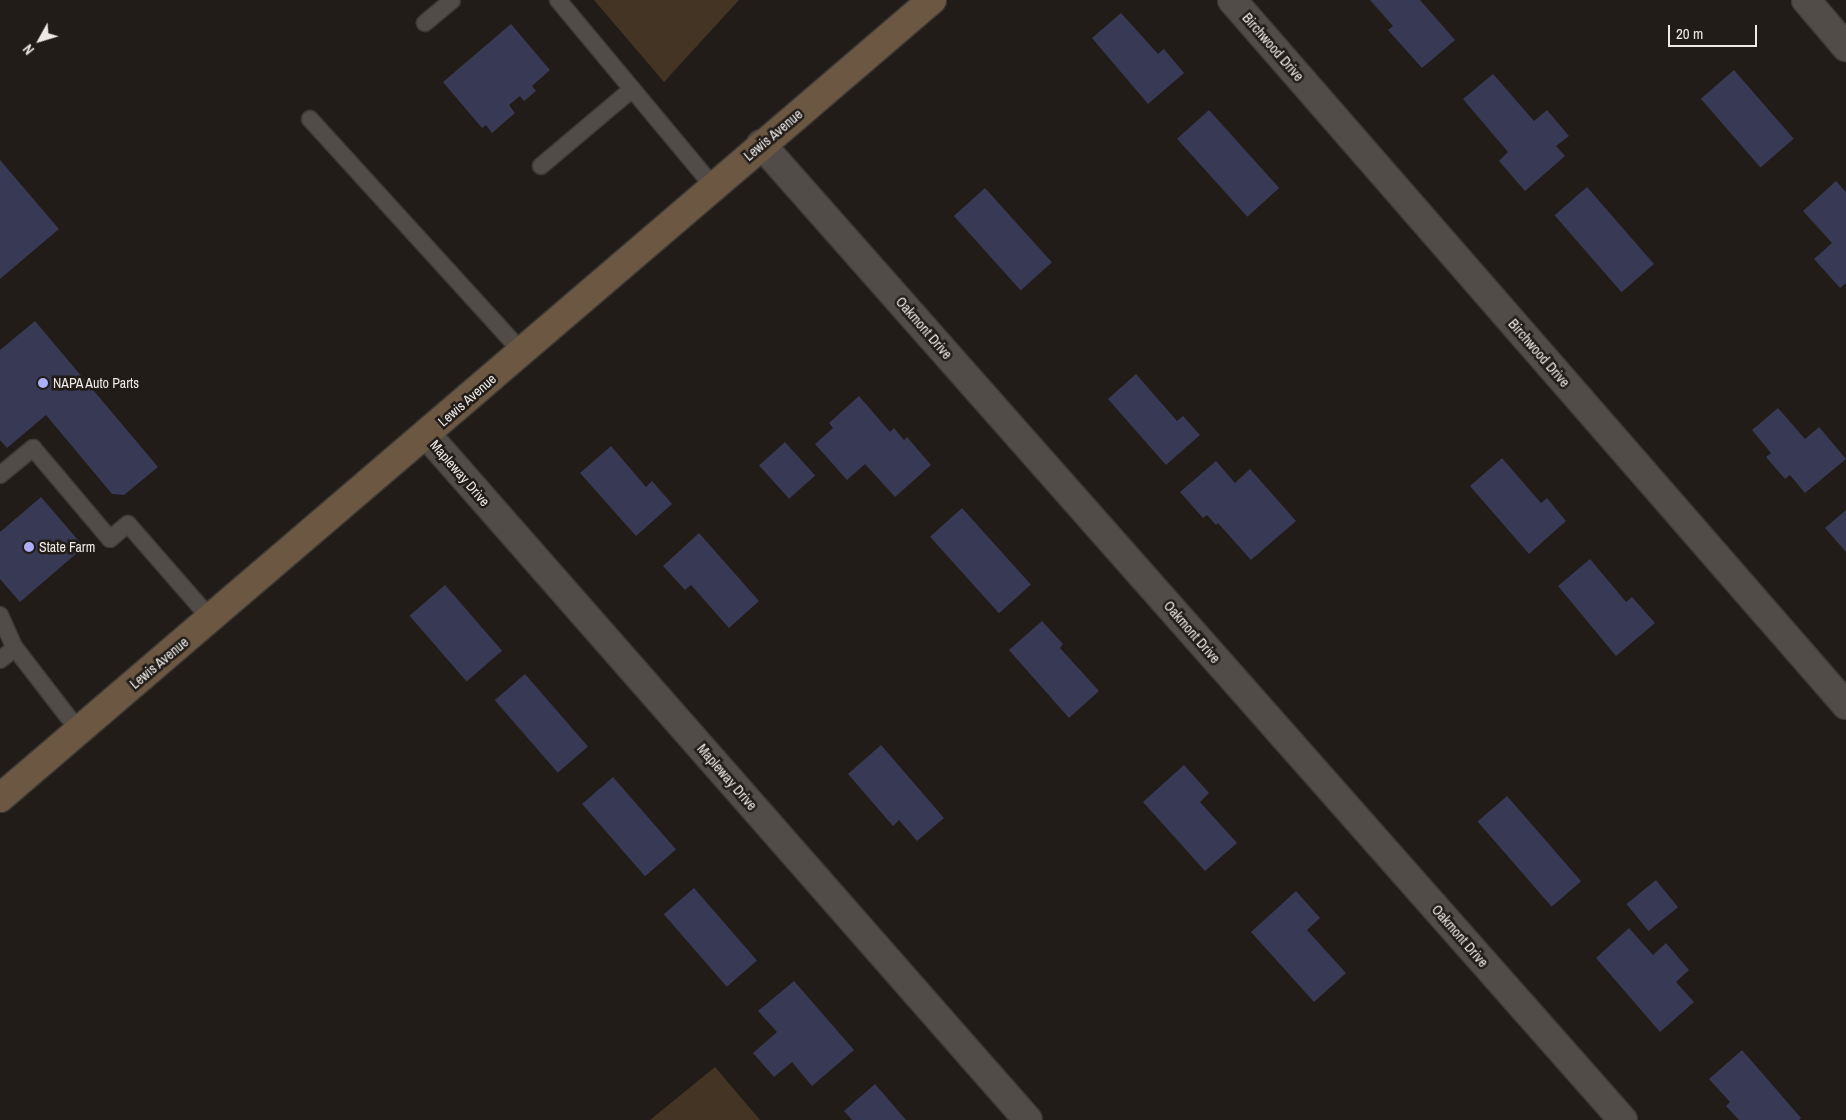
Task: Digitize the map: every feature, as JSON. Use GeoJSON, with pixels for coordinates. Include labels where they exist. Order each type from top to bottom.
{"type":"FeatureCollection","features":[{"type":"Feature","properties":{"kind":"main road","name":"Lewis Avenue"},"geometry":{"type":"LineString","coordinates":[[0,798],[932,0]]}},
{"type":"Feature","properties":{"kind":"street","name":"Birchwood Drive"},"geometry":{"type":"LineString","coordinates":[[1232,0],[1846,705]]}},
{"type":"Feature","properties":{"kind":"street"},"geometry":{"type":"LineString","coordinates":[[1806,0],[1846,47]]}},
{"type":"Feature","properties":{"kind":"street","name":"Oakmont Drive"},"geometry":{"type":"LineString","coordinates":[[762,144],[1623,1120]]}},
{"type":"Feature","properties":{"kind":"street","name":"Mapleway Drive"},"geometry":{"type":"LineString","coordinates":[[426,435],[1028,1120]]}},
{"type":"Feature","properties":{"kind":"lane"},"geometry":{"type":"LineString","coordinates":[[425,23],[452,0]]}},
{"type":"Feature","properties":{"kind":"lane"},"geometry":{"type":"LineString","coordinates":[[558,0],[713,186]]}},
{"type":"Feature","properties":{"kind":"lane"},"geometry":{"type":"LineString","coordinates":[[541,166],[632,89]]}},
{"type":"Feature","properties":{"kind":"lane"},"geometry":{"type":"LineString","coordinates":[[310,119],[522,352]]}},
{"type":"Feature","properties":{"kind":"lane"},"geometry":{"type":"LineString","coordinates":[[0,475],[33,448],[110,539],[128,524],[211,618]]}},
{"type":"Feature","properties":{"kind":"lane"},"geometry":{"type":"LineString","coordinates":[[0,615],[14,648],[79,731]]}},
{"type":"Feature","properties":{"kind":"lane"},"geometry":{"type":"LineString","coordinates":[[0,660],[14,648]]}},
{"type":"Feature","properties":{"kind":"shaded area"},"geometry":{"type":"Polygon","coordinates":[[[594,0],[739,0],[664,82],[594,0]]]}},
{"type":"Feature","properties":{"kind":"shaded area"},"geometry":{"type":"Polygon","coordinates":[[[715,1067],[760,1120],[650,1120],[715,1067]]]}},
{"type":"Feature","properties":{"kind":"building"},"geometry":{"type":"Polygon","coordinates":[[[1370,0],[1420,0],[1455,40],[1422,68],[1388,30],[1393,26],[1370,0]]]}},
{"type":"Feature","properties":{"kind":"building"},"geometry":{"type":"Polygon","coordinates":[[[1121,13],[1158,54],[1164,49],[1184,73],[1148,104],[1092,38],[1121,13]]]}},
{"type":"Feature","properties":{"kind":"building"},"geometry":{"type":"Polygon","coordinates":[[[511,24],[550,70],[532,86],[536,91],[524,101],[520,96],[509,105],[515,113],[492,133],[486,125],[482,128],[443,82],[511,24]]]}},
{"type":"Feature","properties":{"kind":"building"},"geometry":{"type":"Polygon","coordinates":[[[1734,70],[1794,139],[1760,168],[1701,99],[1734,70]]]}},
{"type":"Feature","properties":{"kind":"building"},"geometry":{"type":"Polygon","coordinates":[[[1493,74],[1534,121],[1547,110],[1569,136],[1556,146],[1565,156],[1525,191],[1499,161],[1508,152],[1463,99],[1493,74]]]}},
{"type":"Feature","properties":{"kind":"building"},"geometry":{"type":"Polygon","coordinates":[[[1209,110],[1279,188],[1247,217],[1177,139],[1209,110]]]}},
{"type":"Feature","properties":{"kind":"building"},"geometry":{"type":"Polygon","coordinates":[[[0,160],[59,229],[0,279],[0,160]]]}},
{"type":"Feature","properties":{"kind":"building"},"geometry":{"type":"Polygon","coordinates":[[[1836,181],[1846,192],[1846,283],[1840,288],[1814,259],[1832,243],[1803,211],[1836,181]]]}},
{"type":"Feature","properties":{"kind":"building"},"geometry":{"type":"Polygon","coordinates":[[[1587,187],[1654,264],[1621,292],[1555,215],[1587,187]]]}},
{"type":"Feature","properties":{"kind":"building"},"geometry":{"type":"Polygon","coordinates":[[[985,188],[1052,262],[1021,290],[954,216],[985,188]]]}},
{"type":"Feature","properties":{"kind":"building","name":"NAPA Auto Parts"},"geometry":{"type":"Polygon","coordinates":[[[35,321],[158,467],[124,495],[112,494],[46,415],[7,448],[0,440],[0,350],[35,321]]]}},
{"type":"Feature","properties":{"kind":"building"},"geometry":{"type":"Polygon","coordinates":[[[1136,374],[1177,421],[1183,416],[1200,435],[1166,465],[1108,399],[1136,374]]]}},
{"type":"Feature","properties":{"kind":"building"},"geometry":{"type":"Polygon","coordinates":[[[859,396],[890,432],[894,428],[904,440],[907,437],[931,465],[895,497],[865,464],[847,480],[815,444],[833,428],[829,423],[859,396]]]}},
{"type":"Feature","properties":{"kind":"building"},"geometry":{"type":"Polygon","coordinates":[[[1778,408],[1805,439],[1819,427],[1846,459],[1805,493],[1790,475],[1785,479],[1766,457],[1771,453],[1752,430],[1778,408]]]}},
{"type":"Feature","properties":{"kind":"building"},"geometry":{"type":"Polygon","coordinates":[[[785,442],[815,475],[789,499],[759,465],[785,442]]]}},
{"type":"Feature","properties":{"kind":"building"},"geometry":{"type":"Polygon","coordinates":[[[611,446],[646,487],[652,481],[672,504],[636,536],[580,473],[611,446]]]}},
{"type":"Feature","properties":{"kind":"building"},"geometry":{"type":"Polygon","coordinates":[[[1502,458],[1541,503],[1547,498],[1566,521],[1529,554],[1470,486],[1502,458]]]}},
{"type":"Feature","properties":{"kind":"building"},"geometry":{"type":"Polygon","coordinates":[[[1216,461],[1235,483],[1250,469],[1296,521],[1251,560],[1218,523],[1216,525],[1207,515],[1203,518],[1180,492],[1216,461]]]}},
{"type":"Feature","properties":{"kind":"building"},"geometry":{"type":"Polygon","coordinates":[[[41,497],[84,547],[20,602],[0,579],[0,532],[41,497]]]}},
{"type":"Feature","properties":{"kind":"building"},"geometry":{"type":"Polygon","coordinates":[[[962,508],[1031,585],[999,613],[930,537],[962,508]]]}},
{"type":"Feature","properties":{"kind":"building"},"geometry":{"type":"Polygon","coordinates":[[[1846,510],[1846,552],[1825,528],[1846,510]]]}},
{"type":"Feature","properties":{"kind":"building"},"geometry":{"type":"Polygon","coordinates":[[[699,533],[759,601],[729,628],[691,585],[685,590],[663,566],[699,533]]]}},
{"type":"Feature","properties":{"kind":"building"},"geometry":{"type":"Polygon","coordinates":[[[1590,559],[1626,602],[1632,597],[1655,623],[1616,656],[1558,586],[1590,559]]]}},
{"type":"Feature","properties":{"kind":"building"},"geometry":{"type":"Polygon","coordinates":[[[445,585],[502,651],[467,681],[410,616],[445,585]]]}},
{"type":"Feature","properties":{"kind":"building"},"geometry":{"type":"Polygon","coordinates":[[[1042,621],[1063,644],[1060,648],[1099,691],[1069,718],[1009,650],[1042,621]]]}},
{"type":"Feature","properties":{"kind":"building"},"geometry":{"type":"Polygon","coordinates":[[[525,674],[588,746],[558,773],[495,700],[525,674]]]}},
{"type":"Feature","properties":{"kind":"building"},"geometry":{"type":"Polygon","coordinates":[[[881,745],[944,818],[917,841],[899,820],[893,826],[848,774],[881,745]]]}},
{"type":"Feature","properties":{"kind":"building"},"geometry":{"type":"Polygon","coordinates":[[[1184,765],[1209,793],[1200,802],[1237,843],[1205,871],[1143,802],[1184,765]]]}},
{"type":"Feature","properties":{"kind":"building"},"geometry":{"type":"Polygon","coordinates":[[[613,777],[676,849],[645,876],[582,804],[613,777]]]}},
{"type":"Feature","properties":{"kind":"building"},"geometry":{"type":"Polygon","coordinates":[[[1507,796],[1581,881],[1552,907],[1478,822],[1507,796]]]}},
{"type":"Feature","properties":{"kind":"building"},"geometry":{"type":"Polygon","coordinates":[[[1656,880],[1678,907],[1648,931],[1626,904],[1656,880]]]}},
{"type":"Feature","properties":{"kind":"building"},"geometry":{"type":"Polygon","coordinates":[[[694,888],[757,960],[727,987],[664,914],[694,888]]]}},
{"type":"Feature","properties":{"kind":"building"},"geometry":{"type":"Polygon","coordinates":[[[1296,891],[1320,918],[1307,930],[1346,973],[1314,1002],[1251,932],[1296,891]]]}},
{"type":"Feature","properties":{"kind":"building"},"geometry":{"type":"Polygon","coordinates":[[[1629,928],[1653,955],[1666,943],[1689,970],[1676,982],[1694,1002],[1660,1032],[1596,958],[1629,928]]]}},
{"type":"Feature","properties":{"kind":"building"},"geometry":{"type":"Polygon","coordinates":[[[794,981],[854,1050],[812,1086],[792,1062],[774,1077],[753,1053],[777,1032],[758,1011],[794,981]]]}},
{"type":"Feature","properties":{"kind":"building"},"geometry":{"type":"Polygon","coordinates":[[[1742,1050],[1801,1118],[1799,1120],[1739,1120],[1726,1106],[1730,1102],[1709,1079],[1742,1050]]]}},
{"type":"Feature","properties":{"kind":"building"},"geometry":{"type":"Polygon","coordinates":[[[875,1084],[906,1120],[852,1120],[844,1111],[875,1084]]]}},
{"type":"Feature","properties":{"kind":"place","name":"NAPA Auto Parts"},"geometry":{"type":"Point","coordinates":[43,383]}},
{"type":"Feature","properties":{"kind":"place","name":"State Farm"},"geometry":{"type":"Point","coordinates":[29,547]}}]}
